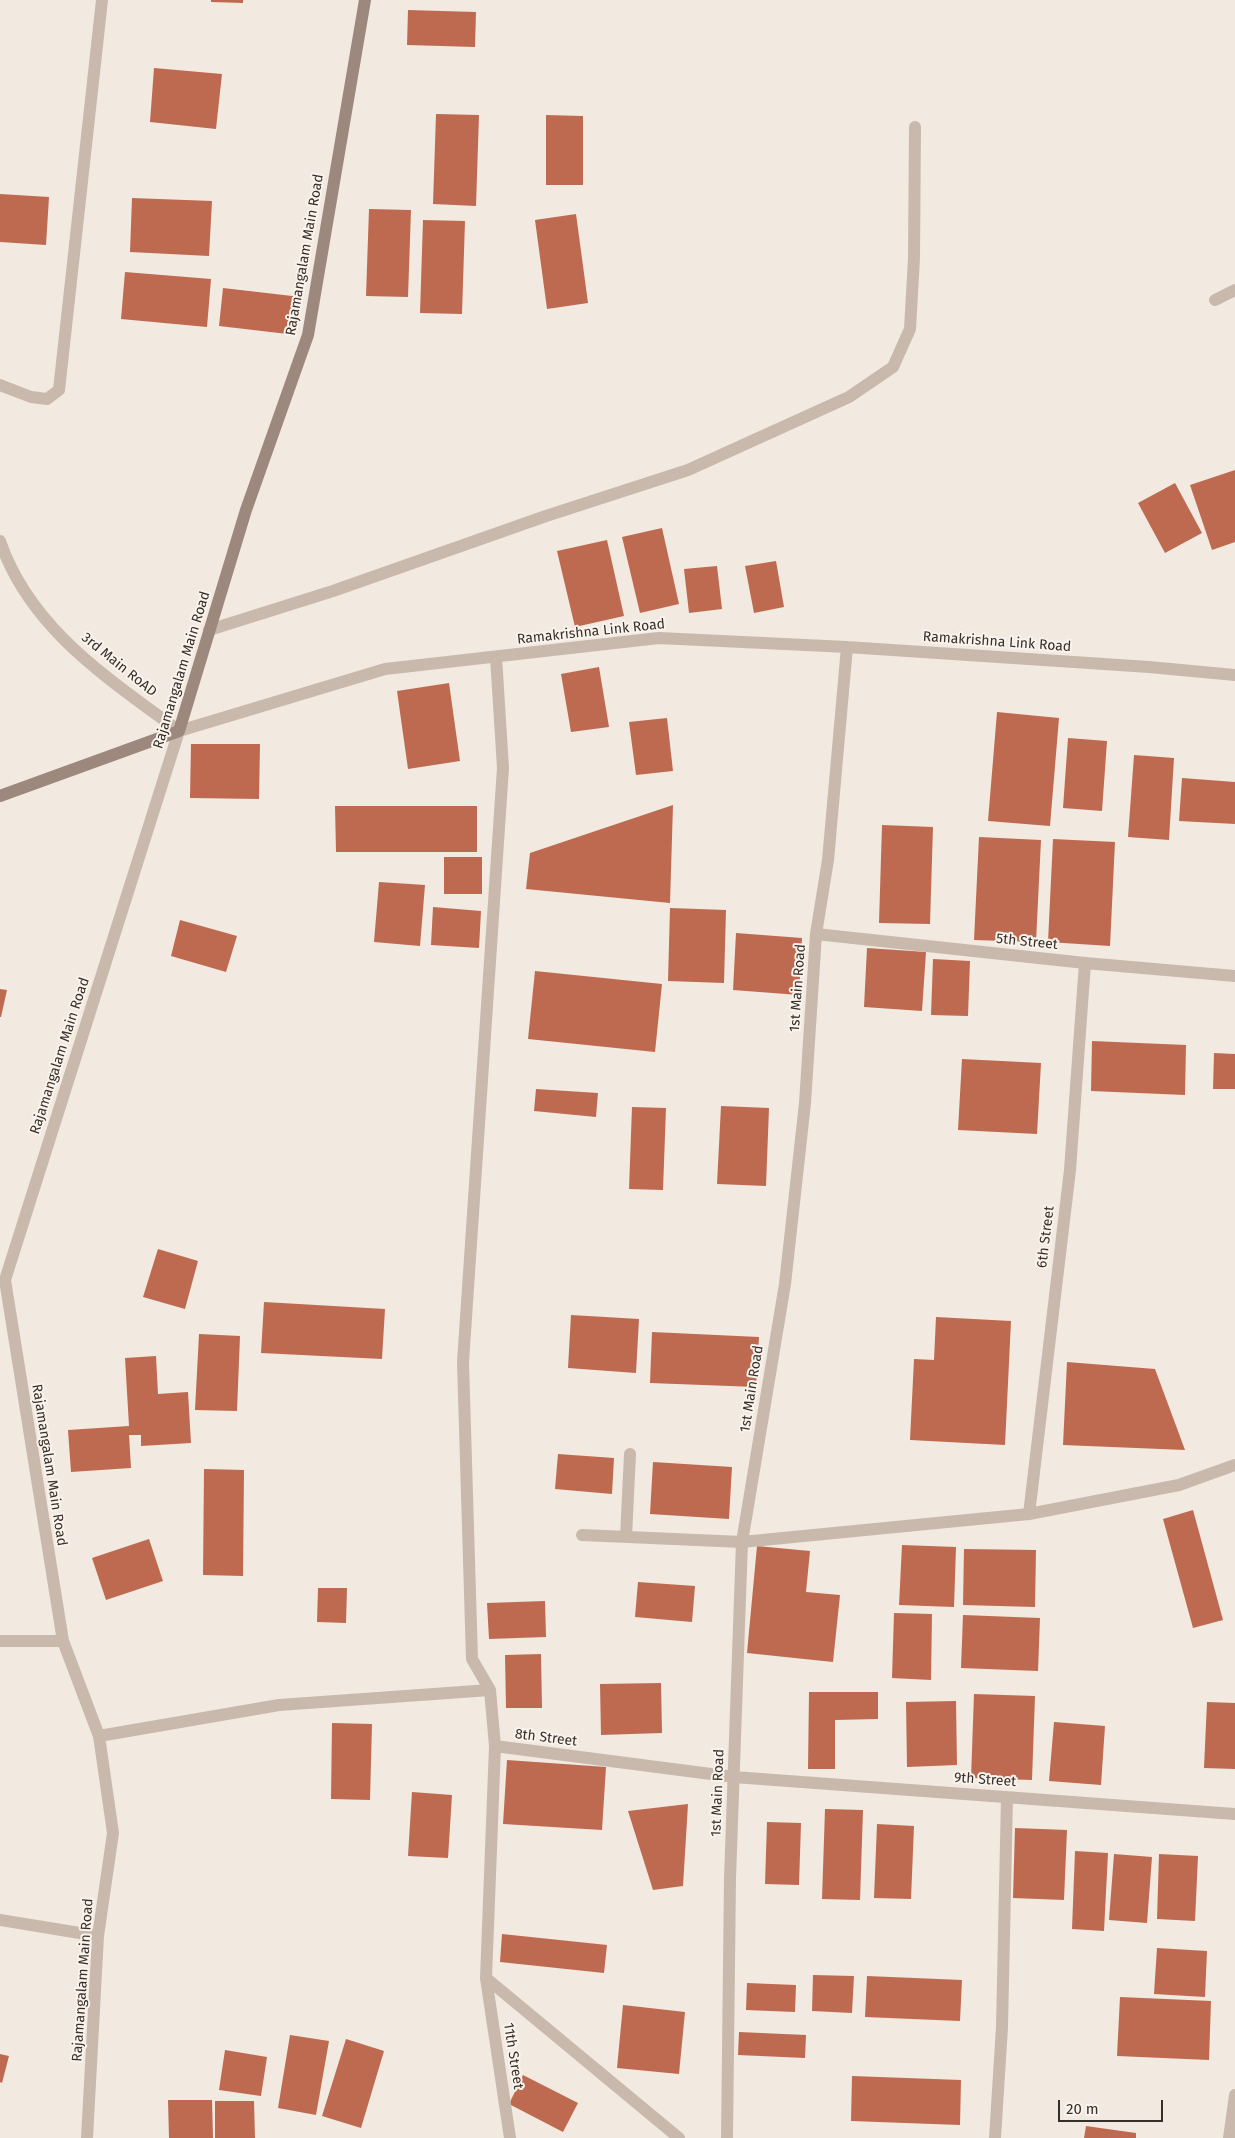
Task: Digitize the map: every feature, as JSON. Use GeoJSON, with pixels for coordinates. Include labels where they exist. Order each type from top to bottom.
{"type":"FeatureCollection","features":[{"type":"Feature","properties":{"kind":"street"},"geometry":{"type":"LineString","coordinates":[[0,385],[31,397],[47,399],[59,390],[102,0]]}},
{"type":"Feature","properties":{"kind":"street","name":"Rajamangalam Main Road"},"geometry":{"type":"LineString","coordinates":[[87,2138],[98,1936],[113,1833],[99,1736],[63,1641],[5,1280],[179,731],[246,510],[308,335],[365,0]]}},
{"type":"Feature","properties":{"kind":"street"},"geometry":{"type":"LineString","coordinates":[[210,630],[333,591],[546,516],[688,470],[849,397],[893,367],[910,330],[914,258],[915,127]]}},
{"type":"Feature","properties":{"kind":"street"},"geometry":{"type":"LineString","coordinates":[[1216,300],[1235,290]]}},
{"type":"Feature","properties":{"kind":"street","name":"3rd Main RoAD"},"geometry":{"type":"LineString","coordinates":[[0,541],[8,564],[42,618],[88,664],[179,731]]}},
{"type":"Feature","properties":{"kind":"street","name":"Ramakrishna Link Road"},"geometry":{"type":"LineString","coordinates":[[0,796],[179,731],[384,669],[659,638],[847,647],[1149,667],[1235,675]]}},
{"type":"Feature","properties":{"kind":"street","name":"1st Main Road"},"geometry":{"type":"LineString","coordinates":[[727,2138],[734,1777],[742,1542],[785,1284],[805,1103],[816,934],[828,860],[847,647]]}},
{"type":"Feature","properties":{"kind":"street"},"geometry":{"type":"LineString","coordinates":[[496,657],[503,768],[463,1362],[472,1659],[490,1690],[496,1746]]}},
{"type":"Feature","properties":{"kind":"street","name":"5th Street"},"geometry":{"type":"LineString","coordinates":[[816,934],[1085,963],[1235,976]]}},
{"type":"Feature","properties":{"kind":"street","name":"6th Street"},"geometry":{"type":"LineString","coordinates":[[1029,1514],[1070,1170],[1085,963]]}},
{"type":"Feature","properties":{"kind":"street"},"geometry":{"type":"LineString","coordinates":[[626,1537],[630,1454]]}},
{"type":"Feature","properties":{"kind":"street"},"geometry":{"type":"LineString","coordinates":[[582,1535],[742,1542],[1029,1514],[1179,1485],[1235,1466]]}},
{"type":"Feature","properties":{"kind":"street"},"geometry":{"type":"LineString","coordinates":[[0,1640],[63,1641]]}},
{"type":"Feature","properties":{"kind":"street"},"geometry":{"type":"LineString","coordinates":[[99,1736],[279,1705],[490,1690]]}},
{"type":"Feature","properties":{"kind":"street","name":"8th Street"},"geometry":{"type":"LineString","coordinates":[[486,1978],[496,1746],[734,1777]]}},
{"type":"Feature","properties":{"kind":"street","name":"9th Street"},"geometry":{"type":"LineString","coordinates":[[734,1777],[1235,1814]]}},
{"type":"Feature","properties":{"kind":"street"},"geometry":{"type":"LineString","coordinates":[[995,2138],[1002,2027],[1008,1797]]}},
{"type":"Feature","properties":{"kind":"street"},"geometry":{"type":"LineString","coordinates":[[0,1920],[98,1936]]}},
{"type":"Feature","properties":{"kind":"street"},"geometry":{"type":"LineString","coordinates":[[486,1978],[679,2138]]}},
{"type":"Feature","properties":{"kind":"street","name":"11th Street"},"geometry":{"type":"LineString","coordinates":[[486,1978],[510,2138]]}},
{"type":"Feature","properties":{"kind":"street"},"geometry":{"type":"LineString","coordinates":[[1229,2138],[1234,2118],[1235,2095]]}},
{"type":"Feature","properties":{"kind":"building"},"geometry":{"type":"Polygon","coordinates":[[[211,0],[243,0],[243,3],[211,2],[211,0]]]}},
{"type":"Feature","properties":{"kind":"building"},"geometry":{"type":"Polygon","coordinates":[[[408,10],[476,12],[475,47],[407,45],[408,10]]]}},
{"type":"Feature","properties":{"kind":"building"},"geometry":{"type":"Polygon","coordinates":[[[154,68],[222,74],[216,129],[150,122],[154,68]]]}},
{"type":"Feature","properties":{"kind":"building"},"geometry":{"type":"Polygon","coordinates":[[[436,114],[479,115],[476,206],[433,204],[436,114]]]}},
{"type":"Feature","properties":{"kind":"building"},"geometry":{"type":"Polygon","coordinates":[[[546,115],[583,116],[583,185],[546,185],[546,115]]]}},
{"type":"Feature","properties":{"kind":"building"},"geometry":{"type":"Polygon","coordinates":[[[0,194],[49,197],[46,245],[0,242],[0,194]]]}},
{"type":"Feature","properties":{"kind":"building"},"geometry":{"type":"Polygon","coordinates":[[[132,198],[212,201],[209,256],[130,252],[132,198]]]}},
{"type":"Feature","properties":{"kind":"building"},"geometry":{"type":"Polygon","coordinates":[[[369,209],[411,210],[408,297],[366,296],[369,209]]]}},
{"type":"Feature","properties":{"kind":"building"},"geometry":{"type":"Polygon","coordinates":[[[576,214],[588,303],[547,309],[535,220],[576,214]]]}},
{"type":"Feature","properties":{"kind":"building"},"geometry":{"type":"Polygon","coordinates":[[[423,220],[465,221],[462,314],[420,313],[423,220]]]}},
{"type":"Feature","properties":{"kind":"building"},"geometry":{"type":"Polygon","coordinates":[[[125,272],[211,279],[207,327],[121,319],[125,272]]]}},
{"type":"Feature","properties":{"kind":"building"},"geometry":{"type":"Polygon","coordinates":[[[223,288],[301,297],[296,335],[219,326],[223,288]]]}},
{"type":"Feature","properties":{"kind":"building"},"geometry":{"type":"Polygon","coordinates":[[[1235,470],[1235,542],[1212,550],[1190,485],[1235,470]]]}},
{"type":"Feature","properties":{"kind":"building"},"geometry":{"type":"Polygon","coordinates":[[[1175,483],[1202,533],[1165,553],[1138,503],[1175,483]]]}},
{"type":"Feature","properties":{"kind":"building"},"geometry":{"type":"Polygon","coordinates":[[[662,528],[679,604],[640,613],[622,537],[662,528]]]}},
{"type":"Feature","properties":{"kind":"building"},"geometry":{"type":"Polygon","coordinates":[[[607,540],[624,616],[575,627],[557,551],[607,540]]]}},
{"type":"Feature","properties":{"kind":"building"},"geometry":{"type":"Polygon","coordinates":[[[776,561],[784,607],[754,613],[745,566],[776,561]]]}},
{"type":"Feature","properties":{"kind":"building"},"geometry":{"type":"Polygon","coordinates":[[[717,566],[722,609],[689,613],[684,569],[717,566]]]}},
{"type":"Feature","properties":{"kind":"building"},"geometry":{"type":"Polygon","coordinates":[[[599,667],[609,727],[571,732],[561,674],[599,667]]]}},
{"type":"Feature","properties":{"kind":"building"},"geometry":{"type":"Polygon","coordinates":[[[449,683],[460,761],[408,769],[397,691],[449,683]]]}},
{"type":"Feature","properties":{"kind":"building"},"geometry":{"type":"Polygon","coordinates":[[[997,712],[1059,718],[1050,826],[988,821],[997,712]]]}},
{"type":"Feature","properties":{"kind":"building"},"geometry":{"type":"Polygon","coordinates":[[[667,718],[673,771],[636,775],[629,722],[667,718]]]}},
{"type":"Feature","properties":{"kind":"building"},"geometry":{"type":"Polygon","coordinates":[[[1068,738],[1107,741],[1102,811],[1063,808],[1068,738]]]}},
{"type":"Feature","properties":{"kind":"building"},"geometry":{"type":"Polygon","coordinates":[[[191,744],[260,744],[259,799],[190,798],[191,744]]]}},
{"type":"Feature","properties":{"kind":"building"},"geometry":{"type":"Polygon","coordinates":[[[1134,755],[1174,758],[1169,840],[1128,837],[1134,755]]]}},
{"type":"Feature","properties":{"kind":"building"},"geometry":{"type":"Polygon","coordinates":[[[1182,778],[1235,782],[1235,824],[1179,821],[1182,778]]]}},
{"type":"Feature","properties":{"kind":"building"},"geometry":{"type":"Polygon","coordinates":[[[673,805],[670,903],[526,889],[530,853],[673,805]]]}},
{"type":"Feature","properties":{"kind":"building"},"geometry":{"type":"Polygon","coordinates":[[[335,806],[477,806],[477,852],[336,852],[335,806]]]}},
{"type":"Feature","properties":{"kind":"building"},"geometry":{"type":"Polygon","coordinates":[[[882,825],[933,827],[930,924],[879,923],[882,825]]]}},
{"type":"Feature","properties":{"kind":"building"},"geometry":{"type":"Polygon","coordinates":[[[979,837],[1041,840],[1036,942],[974,940],[979,837]]]}},
{"type":"Feature","properties":{"kind":"building"},"geometry":{"type":"Polygon","coordinates":[[[1053,839],[1115,842],[1110,946],[1048,942],[1053,839]]]}},
{"type":"Feature","properties":{"kind":"building"},"geometry":{"type":"Polygon","coordinates":[[[444,857],[482,857],[482,894],[444,894],[444,857]]]}},
{"type":"Feature","properties":{"kind":"building"},"geometry":{"type":"Polygon","coordinates":[[[379,882],[425,885],[420,946],[374,942],[379,882]]]}},
{"type":"Feature","properties":{"kind":"building"},"geometry":{"type":"Polygon","coordinates":[[[433,907],[481,911],[479,948],[431,945],[433,907]]]}},
{"type":"Feature","properties":{"kind":"building"},"geometry":{"type":"Polygon","coordinates":[[[670,908],[726,910],[724,983],[668,981],[670,908]]]}},
{"type":"Feature","properties":{"kind":"building"},"geometry":{"type":"Polygon","coordinates":[[[180,920],[237,936],[226,972],[171,956],[180,920]]]}},
{"type":"Feature","properties":{"kind":"building"},"geometry":{"type":"Polygon","coordinates":[[[736,933],[802,938],[799,995],[733,990],[736,933]]]}},
{"type":"Feature","properties":{"kind":"building"},"geometry":{"type":"Polygon","coordinates":[[[867,948],[926,952],[922,1011],[864,1007],[867,948]]]}},
{"type":"Feature","properties":{"kind":"building"},"geometry":{"type":"Polygon","coordinates":[[[933,959],[970,961],[968,1016],[931,1015],[933,959]]]}},
{"type":"Feature","properties":{"kind":"building"},"geometry":{"type":"Polygon","coordinates":[[[535,971],[662,984],[655,1052],[528,1039],[535,971]]]}},
{"type":"Feature","properties":{"kind":"building"},"geometry":{"type":"Polygon","coordinates":[[[0,989],[7,990],[1,1017],[0,1017],[0,989]]]}},
{"type":"Feature","properties":{"kind":"building"},"geometry":{"type":"Polygon","coordinates":[[[1092,1041],[1186,1045],[1185,1095],[1091,1091],[1092,1041]]]}},
{"type":"Feature","properties":{"kind":"building"},"geometry":{"type":"Polygon","coordinates":[[[1214,1053],[1235,1054],[1235,1089],[1213,1089],[1214,1053]]]}},
{"type":"Feature","properties":{"kind":"building"},"geometry":{"type":"Polygon","coordinates":[[[962,1059],[1041,1063],[1037,1134],[958,1130],[962,1059]]]}},
{"type":"Feature","properties":{"kind":"building"},"geometry":{"type":"Polygon","coordinates":[[[536,1089],[598,1093],[596,1117],[534,1111],[536,1089]]]}},
{"type":"Feature","properties":{"kind":"building"},"geometry":{"type":"Polygon","coordinates":[[[721,1106],[769,1108],[766,1186],[717,1184],[721,1106]]]}},
{"type":"Feature","properties":{"kind":"building"},"geometry":{"type":"Polygon","coordinates":[[[632,1107],[666,1108],[663,1190],[629,1189],[632,1107]]]}},
{"type":"Feature","properties":{"kind":"building"},"geometry":{"type":"Polygon","coordinates":[[[158,1249],[198,1261],[185,1309],[143,1297],[158,1249]]]}},
{"type":"Feature","properties":{"kind":"building"},"geometry":{"type":"Polygon","coordinates":[[[264,1302],[385,1309],[382,1359],[261,1353],[264,1302]]]}},
{"type":"Feature","properties":{"kind":"building"},"geometry":{"type":"Polygon","coordinates":[[[571,1315],[639,1319],[636,1373],[568,1368],[571,1315]]]}},
{"type":"Feature","properties":{"kind":"building"},"geometry":{"type":"Polygon","coordinates":[[[936,1317],[1011,1321],[1005,1445],[910,1440],[914,1359],[934,1360],[936,1317]]]}},
{"type":"Feature","properties":{"kind":"building"},"geometry":{"type":"Polygon","coordinates":[[[652,1332],[759,1337],[756,1387],[650,1383],[652,1332]]]}},
{"type":"Feature","properties":{"kind":"building"},"geometry":{"type":"Polygon","coordinates":[[[199,1334],[240,1336],[237,1411],[195,1410],[199,1334]]]}},
{"type":"Feature","properties":{"kind":"building"},"geometry":{"type":"Polygon","coordinates":[[[156,1356],[158,1394],[188,1392],[191,1443],[141,1446],[141,1435],[129,1435],[131,1468],[71,1472],[68,1430],[129,1426],[125,1358],[156,1356]]]}},
{"type":"Feature","properties":{"kind":"building"},"geometry":{"type":"Polygon","coordinates":[[[1067,1362],[1155,1369],[1185,1450],[1063,1445],[1067,1362]]]}},
{"type":"Feature","properties":{"kind":"building"},"geometry":{"type":"Polygon","coordinates":[[[558,1454],[614,1458],[612,1494],[555,1489],[558,1454]]]}},
{"type":"Feature","properties":{"kind":"building"},"geometry":{"type":"Polygon","coordinates":[[[653,1462],[732,1467],[729,1519],[650,1514],[653,1462]]]}},
{"type":"Feature","properties":{"kind":"building"},"geometry":{"type":"Polygon","coordinates":[[[204,1469],[244,1470],[243,1576],[203,1575],[204,1469]]]}},
{"type":"Feature","properties":{"kind":"building"},"geometry":{"type":"Polygon","coordinates":[[[1193,1510],[1223,1620],[1193,1628],[1163,1519],[1193,1510]]]}},
{"type":"Feature","properties":{"kind":"building"},"geometry":{"type":"Polygon","coordinates":[[[149,1539],[163,1581],[106,1600],[92,1558],[149,1539]]]}},
{"type":"Feature","properties":{"kind":"building"},"geometry":{"type":"Polygon","coordinates":[[[902,1545],[956,1547],[954,1607],[899,1605],[902,1545]]]}},
{"type":"Feature","properties":{"kind":"building"},"geometry":{"type":"Polygon","coordinates":[[[757,1546],[810,1551],[806,1592],[840,1595],[833,1662],[747,1653],[757,1546]]]}},
{"type":"Feature","properties":{"kind":"building"},"geometry":{"type":"Polygon","coordinates":[[[964,1549],[1036,1550],[1035,1607],[963,1605],[964,1549]]]}},
{"type":"Feature","properties":{"kind":"building"},"geometry":{"type":"Polygon","coordinates":[[[638,1582],[695,1586],[692,1622],[635,1617],[638,1582]]]}},
{"type":"Feature","properties":{"kind":"building"},"geometry":{"type":"Polygon","coordinates":[[[318,1588],[347,1588],[346,1623],[317,1622],[318,1588]]]}},
{"type":"Feature","properties":{"kind":"building"},"geometry":{"type":"Polygon","coordinates":[[[545,1601],[546,1637],[489,1639],[487,1603],[545,1601]]]}},
{"type":"Feature","properties":{"kind":"building"},"geometry":{"type":"Polygon","coordinates":[[[894,1613],[932,1614],[931,1680],[892,1678],[894,1613]]]}},
{"type":"Feature","properties":{"kind":"building"},"geometry":{"type":"Polygon","coordinates":[[[963,1615],[1040,1618],[1038,1671],[961,1668],[963,1615]]]}},
{"type":"Feature","properties":{"kind":"building"},"geometry":{"type":"Polygon","coordinates":[[[541,1654],[542,1708],[506,1708],[505,1655],[541,1654]]]}},
{"type":"Feature","properties":{"kind":"building"},"geometry":{"type":"Polygon","coordinates":[[[661,1683],[662,1733],[601,1735],[600,1684],[661,1683]]]}},
{"type":"Feature","properties":{"kind":"building"},"geometry":{"type":"Polygon","coordinates":[[[809,1692],[878,1692],[878,1719],[835,1720],[835,1769],[808,1769],[809,1692]]]}},
{"type":"Feature","properties":{"kind":"building"},"geometry":{"type":"Polygon","coordinates":[[[974,1694],[1035,1696],[1032,1780],[971,1778],[974,1694]]]}},
{"type":"Feature","properties":{"kind":"building"},"geometry":{"type":"Polygon","coordinates":[[[956,1701],[957,1765],[907,1767],[906,1702],[956,1701]]]}},
{"type":"Feature","properties":{"kind":"building"},"geometry":{"type":"Polygon","coordinates":[[[1207,1702],[1235,1703],[1235,1769],[1204,1768],[1207,1702]]]}},
{"type":"Feature","properties":{"kind":"building"},"geometry":{"type":"Polygon","coordinates":[[[1054,1722],[1105,1726],[1101,1785],[1049,1781],[1054,1722]]]}},
{"type":"Feature","properties":{"kind":"building"},"geometry":{"type":"Polygon","coordinates":[[[332,1723],[372,1724],[370,1800],[331,1799],[332,1723]]]}},
{"type":"Feature","properties":{"kind":"building"},"geometry":{"type":"Polygon","coordinates":[[[507,1760],[606,1767],[602,1830],[503,1824],[507,1760]]]}},
{"type":"Feature","properties":{"kind":"building"},"geometry":{"type":"Polygon","coordinates":[[[412,1792],[452,1795],[448,1858],[408,1856],[412,1792]]]}},
{"type":"Feature","properties":{"kind":"building"},"geometry":{"type":"Polygon","coordinates":[[[688,1804],[683,1886],[653,1890],[628,1811],[688,1804]]]}},
{"type":"Feature","properties":{"kind":"building"},"geometry":{"type":"Polygon","coordinates":[[[825,1809],[863,1810],[860,1900],[822,1899],[825,1809]]]}},
{"type":"Feature","properties":{"kind":"building"},"geometry":{"type":"Polygon","coordinates":[[[767,1822],[801,1823],[799,1885],[765,1884],[767,1822]]]}},
{"type":"Feature","properties":{"kind":"building"},"geometry":{"type":"Polygon","coordinates":[[[877,1824],[914,1826],[911,1899],[874,1898],[877,1824]]]}},
{"type":"Feature","properties":{"kind":"building"},"geometry":{"type":"Polygon","coordinates":[[[1015,1828],[1067,1830],[1064,1900],[1013,1898],[1015,1828]]]}},
{"type":"Feature","properties":{"kind":"building"},"geometry":{"type":"Polygon","coordinates":[[[1075,1851],[1108,1853],[1104,1931],[1072,1929],[1075,1851]]]}},
{"type":"Feature","properties":{"kind":"building"},"geometry":{"type":"Polygon","coordinates":[[[1114,1854],[1152,1857],[1147,1923],[1109,1920],[1114,1854]]]}},
{"type":"Feature","properties":{"kind":"building"},"geometry":{"type":"Polygon","coordinates":[[[1159,1854],[1198,1856],[1195,1921],[1157,1919],[1159,1854]]]}},
{"type":"Feature","properties":{"kind":"building"},"geometry":{"type":"Polygon","coordinates":[[[502,1934],[607,1945],[604,1973],[500,1962],[502,1934]]]}},
{"type":"Feature","properties":{"kind":"building"},"geometry":{"type":"Polygon","coordinates":[[[1157,1948],[1207,1951],[1205,1997],[1154,1994],[1157,1948]]]}},
{"type":"Feature","properties":{"kind":"building"},"geometry":{"type":"Polygon","coordinates":[[[813,1975],[854,1976],[852,2013],[812,2011],[813,1975]]]}},
{"type":"Feature","properties":{"kind":"building"},"geometry":{"type":"Polygon","coordinates":[[[867,1976],[962,1980],[960,2021],[865,2017],[867,1976]]]}},
{"type":"Feature","properties":{"kind":"building"},"geometry":{"type":"Polygon","coordinates":[[[747,1983],[796,1985],[795,2012],[746,2010],[747,1983]]]}},
{"type":"Feature","properties":{"kind":"building"},"geometry":{"type":"Polygon","coordinates":[[[1120,1997],[1211,2001],[1209,2060],[1117,2056],[1120,1997]]]}},
{"type":"Feature","properties":{"kind":"building"},"geometry":{"type":"Polygon","coordinates":[[[623,2005],[685,2012],[679,2074],[617,2068],[623,2005]]]}},
{"type":"Feature","properties":{"kind":"building"},"geometry":{"type":"Polygon","coordinates":[[[739,2032],[806,2035],[805,2058],[738,2055],[739,2032]]]}},
{"type":"Feature","properties":{"kind":"building"},"geometry":{"type":"Polygon","coordinates":[[[290,2035],[329,2041],[316,2115],[278,2108],[290,2035]]]}},
{"type":"Feature","properties":{"kind":"building"},"geometry":{"type":"Polygon","coordinates":[[[346,2039],[384,2051],[361,2128],[322,2116],[346,2039]]]}},
{"type":"Feature","properties":{"kind":"building"},"geometry":{"type":"Polygon","coordinates":[[[225,2050],[267,2057],[261,2096],[219,2090],[225,2050]]]}},
{"type":"Feature","properties":{"kind":"building"},"geometry":{"type":"Polygon","coordinates":[[[0,2054],[9,2056],[2,2083],[0,2082],[0,2054]]]}},
{"type":"Feature","properties":{"kind":"building"},"geometry":{"type":"Polygon","coordinates":[[[523,2075],[578,2103],[563,2132],[509,2104],[523,2075]]]}},
{"type":"Feature","properties":{"kind":"building"},"geometry":{"type":"Polygon","coordinates":[[[852,2076],[961,2080],[960,2125],[851,2121],[852,2076]]]}},
{"type":"Feature","properties":{"kind":"building"},"geometry":{"type":"Polygon","coordinates":[[[168,2100],[212,2100],[213,2138],[169,2138],[168,2100]]]}},
{"type":"Feature","properties":{"kind":"building"},"geometry":{"type":"Polygon","coordinates":[[[215,2101],[254,2101],[255,2138],[215,2138],[215,2101]]]}},
{"type":"Feature","properties":{"kind":"building"},"geometry":{"type":"Polygon","coordinates":[[[1086,2126],[1136,2133],[1136,2138],[1084,2138],[1086,2126]]]}}]}
